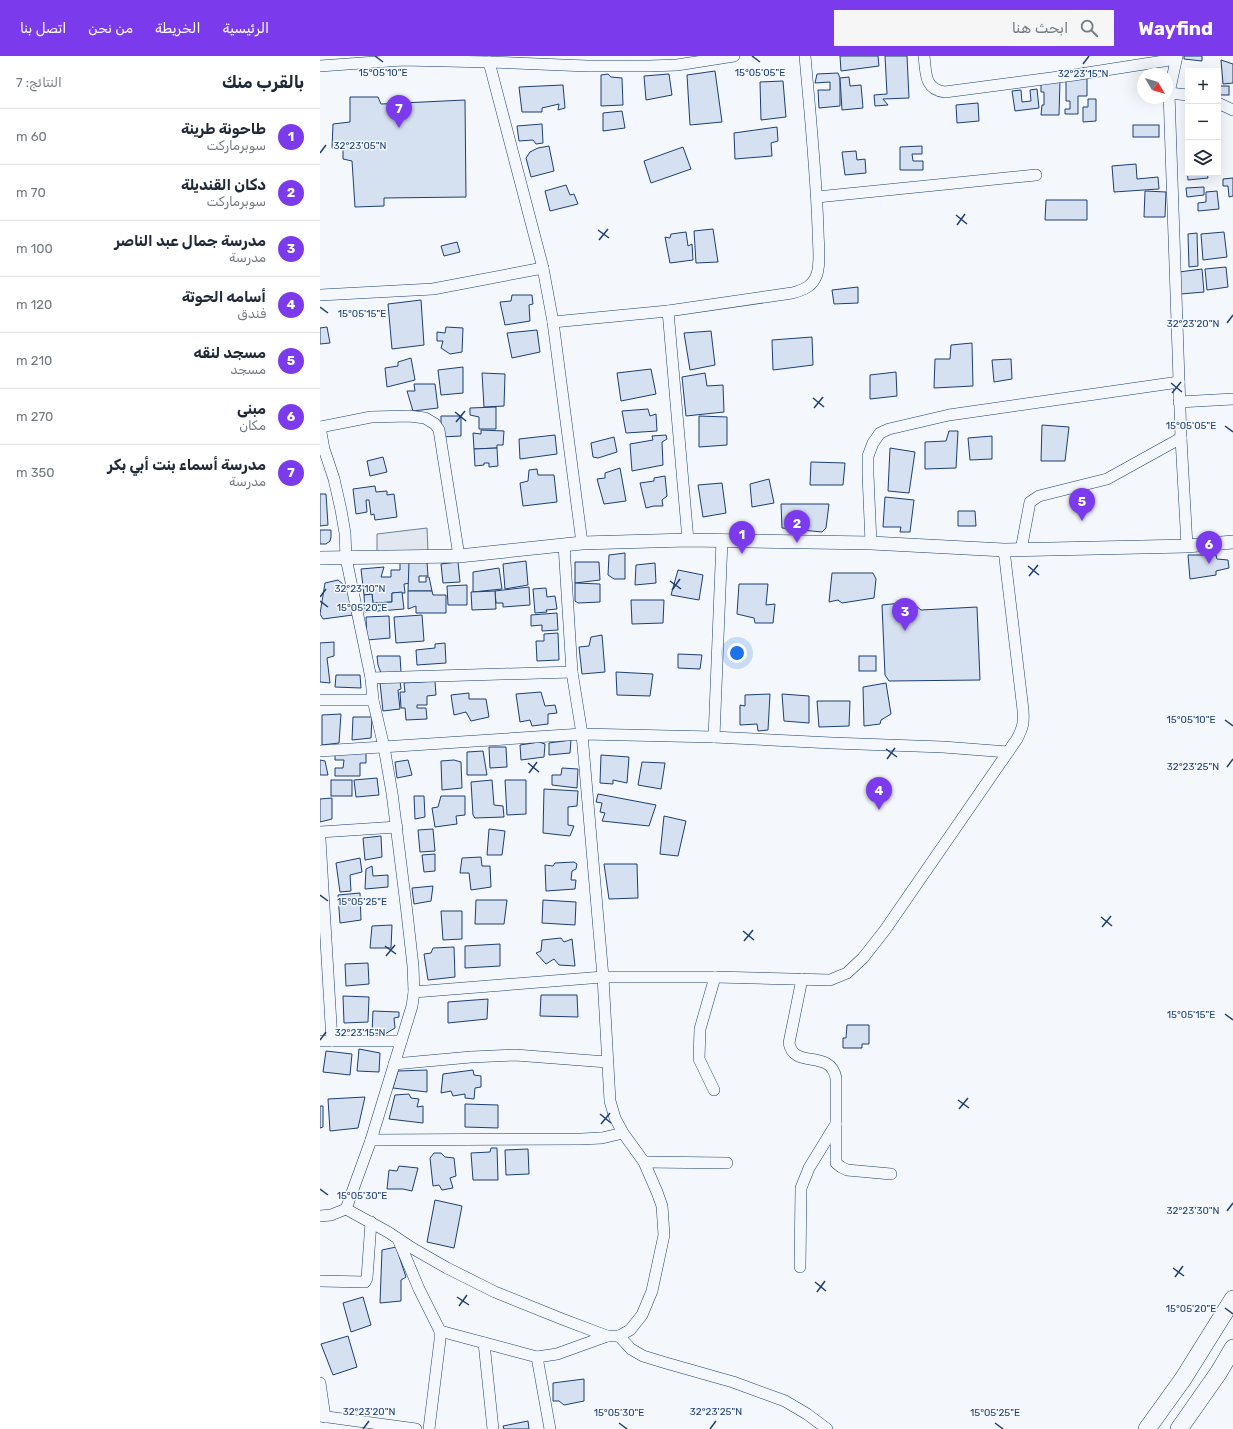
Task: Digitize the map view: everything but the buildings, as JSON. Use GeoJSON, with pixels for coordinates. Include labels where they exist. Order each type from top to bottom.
{"type":"FeatureCollection","features":[{"type":"Feature","properties":{"kind":"main road"},"geometry":{"type":"LineString","coordinates":[[1147,1429],[1183,1379],[1233,1298]]}},
{"type":"Feature","properties":{"kind":"main road"},"geometry":{"type":"LineString","coordinates":[[1179,1429],[1219,1372],[1233,1348]]}},
{"type":"Feature","properties":{"kind":"street"},"geometry":{"type":"LineString","coordinates":[[320,66],[403,60],[587,66],[649,66],[677,65],[734,56]]}},
{"type":"Feature","properties":{"kind":"street"},"geometry":{"type":"LineString","coordinates":[[552,322],[668,311],[792,293],[803,290],[812,284],[819,268],[817,197],[806,56]]}},
{"type":"Feature","properties":{"kind":"street"},"geometry":{"type":"LineString","coordinates":[[924,56],[929,84],[933,89],[945,92],[1074,75],[1176,58],[1173,73]]}},
{"type":"Feature","properties":{"kind":"street"},"geometry":{"type":"LineString","coordinates":[[489,62],[543,268],[552,322],[582,543]]}},
{"type":"Feature","properties":{"kind":"street"},"geometry":{"type":"LineString","coordinates":[[1173,93],[1185,95]]}},
{"type":"Feature","properties":{"kind":"street"},"geometry":{"type":"LineString","coordinates":[[1169,104],[1179,402],[1187,546]]}},
{"type":"Feature","properties":{"kind":"street"},"geometry":{"type":"LineString","coordinates":[[1220,104],[1233,110]]}},
{"type":"Feature","properties":{"kind":"street"},"geometry":{"type":"LineString","coordinates":[[817,197],[1036,175]]}},
{"type":"Feature","properties":{"kind":"street"},"geometry":{"type":"LineString","coordinates":[[320,295],[433,289],[543,268]]}},
{"type":"Feature","properties":{"kind":"street"},"geometry":{"type":"LineString","coordinates":[[668,311],[688,540]]}},
{"type":"Feature","properties":{"kind":"street"},"geometry":{"type":"LineString","coordinates":[[871,543],[868,456],[873,443],[880,433],[889,428],[949,415],[1179,382]]}},
{"type":"Feature","properties":{"kind":"street"},"geometry":{"type":"LineString","coordinates":[[1179,402],[1233,399]]}},
{"type":"Feature","properties":{"kind":"street"},"geometry":{"type":"LineString","coordinates":[[346,1209],[371,1140],[412,1006],[414,992],[408,913],[397,827],[384,747],[373,700],[371,678],[346,558],[345,533],[341,510],[334,479],[324,449],[320,427],[371,417],[409,416],[426,418],[434,424],[439,430],[459,556]]}},
{"type":"Feature","properties":{"kind":"street"},"geometry":{"type":"LineString","coordinates":[[1021,550],[1030,502],[1039,496],[1107,479],[1181,438]]}},
{"type":"Feature","properties":{"kind":"street"},"geometry":{"type":"LineString","coordinates":[[320,558],[459,556],[582,543],[688,540],[871,543],[1004,550],[1187,546],[1233,542]]}},
{"type":"Feature","properties":{"kind":"street"},"geometry":{"type":"LineString","coordinates":[[714,737],[722,540]]}},
{"type":"Feature","properties":{"kind":"street"},"geometry":{"type":"LineString","coordinates":[[440,1331],[537,1357],[557,1354],[630,1330],[642,1314],[652,1291],[664,1235],[662,1206],[657,1192],[644,1162],[623,1133],[615,1118],[610,1101],[603,977],[582,734],[572,672],[564,545]]}},
{"type":"Feature","properties":{"kind":"street"},"geometry":{"type":"LineString","coordinates":[[414,992],[603,977],[715,977],[830,980],[847,973],[863,958],[885,930],[1017,739],[1024,723],[1004,550]]}},
{"type":"Feature","properties":{"kind":"street"},"geometry":{"type":"LineString","coordinates":[[371,678],[572,672]]}},
{"type":"Feature","properties":{"kind":"street"},"geometry":{"type":"LineString","coordinates":[[320,700],[373,700]]}},
{"type":"Feature","properties":{"kind":"street"},"geometry":{"type":"LineString","coordinates":[[320,751],[582,734],[714,737],[1008,752]]}},
{"type":"Feature","properties":{"kind":"street"},"geometry":{"type":"LineString","coordinates":[[320,832],[397,827]]}},
{"type":"Feature","properties":{"kind":"street"},"geometry":{"type":"LineString","coordinates":[[320,839],[332,1041]]}},
{"type":"Feature","properties":{"kind":"street"},"geometry":{"type":"LineString","coordinates":[[714,1090],[699,1059],[700,1029],[715,977]]}},
{"type":"Feature","properties":{"kind":"street"},"geometry":{"type":"LineString","coordinates":[[802,980],[789,1043],[790,1050],[794,1055],[827,1063],[834,1069],[836,1078],[836,1163],[847,1170],[891,1174]]}},
{"type":"Feature","properties":{"kind":"street"},"geometry":{"type":"LineString","coordinates":[[320,1040],[401,1041]]}},
{"type":"Feature","properties":{"kind":"street"},"geometry":{"type":"LineString","coordinates":[[394,1064],[471,1057],[516,1055],[607,1062]]}},
{"type":"Feature","properties":{"kind":"street"},"geometry":{"type":"LineString","coordinates":[[800,1267],[801,1188],[809,1168],[836,1124]]}},
{"type":"Feature","properties":{"kind":"street"},"geometry":{"type":"LineString","coordinates":[[371,1140],[602,1138],[623,1133]]}},
{"type":"Feature","properties":{"kind":"street"},"geometry":{"type":"LineString","coordinates":[[644,1162],[727,1163]]}},
{"type":"Feature","properties":{"kind":"street"},"geometry":{"type":"LineString","coordinates":[[320,1216],[346,1209],[371,1222],[447,1268],[496,1292],[562,1319],[613,1336],[631,1350],[643,1356],[733,1382],[785,1401],[807,1414],[827,1429]]}},
{"type":"Feature","properties":{"kind":"street"},"geometry":{"type":"LineString","coordinates":[[320,1281],[365,1282],[367,1278],[371,1222]]}},
{"type":"Feature","properties":{"kind":"street"},"geometry":{"type":"LineString","coordinates":[[398,1238],[419,1289],[440,1331],[429,1429]]}},
{"type":"Feature","properties":{"kind":"street"},"geometry":{"type":"LineString","coordinates":[[484,1343],[493,1429]]}},
{"type":"Feature","properties":{"kind":"street"},"geometry":{"type":"LineString","coordinates":[[537,1357],[550,1429]]}},
{"type":"Feature","properties":{"kind":"street"},"geometry":{"type":"LineString","coordinates":[[320,1383],[322,1417],[416,1429]]}},
{"type":"Feature","properties":{"kind":"shaded area"},"geometry":{"type":"Polygon","coordinates":[[[427,528],[428,551],[377,558],[377,534],[427,528]]]}},
{"type":"Feature","properties":{"kind":"place","name":"مدرسة أسماء بنت أبي بكر"},"geometry":{"type":"Point","coordinates":[399,128]}},
{"type":"Feature","properties":{"kind":"place","name":"مسجد لنقه"},"geometry":{"type":"Point","coordinates":[1082,521]}},
{"type":"Feature","properties":{"kind":"place","name":"دكان القنديلة"},"geometry":{"type":"Point","coordinates":[797,543]}},
{"type":"Feature","properties":{"kind":"place","name":"طاحونة طرينة"},"geometry":{"type":"Point","coordinates":[742,554]}},
{"type":"Feature","properties":{"kind":"place","name":"مبنى"},"geometry":{"type":"Point","coordinates":[1209,564]}},
{"type":"Feature","properties":{"kind":"place","name":"مدرسة جمال عبد الناصر"},"geometry":{"type":"Point","coordinates":[905,631]}},
{"type":"Feature","properties":{"kind":"place","name":"أسامه الحوتة"},"geometry":{"type":"Point","coordinates":[879,810]}}]}
